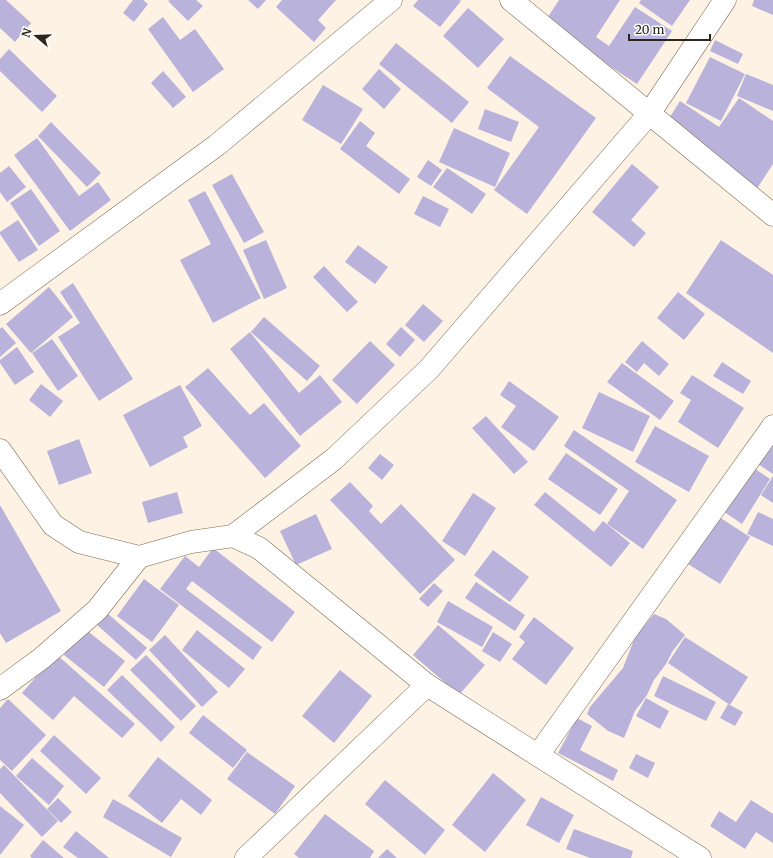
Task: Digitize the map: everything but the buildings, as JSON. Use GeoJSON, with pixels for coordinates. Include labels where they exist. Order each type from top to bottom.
{"type":"FeatureCollection","features":[{"type":"Feature","properties":{"kind":"street"},"geometry":{"type":"LineString","coordinates":[[0,304],[217,145],[391,0]]}},
{"type":"Feature","properties":{"kind":"street"},"geometry":{"type":"LineString","coordinates":[[511,0],[773,215]]}},
{"type":"Feature","properties":{"kind":"street"},"geometry":{"type":"LineString","coordinates":[[0,450],[53,525],[79,542],[140,557],[191,542],[233,536],[334,459],[429,369],[649,114],[725,0]]}},
{"type":"Feature","properties":{"kind":"street"},"geometry":{"type":"LineString","coordinates":[[538,755],[773,426]]}},
{"type":"Feature","properties":{"kind":"street"},"geometry":{"type":"LineString","coordinates":[[233,536],[259,548],[427,685],[695,857]]}},
{"type":"Feature","properties":{"kind":"street"},"geometry":{"type":"LineString","coordinates":[[0,688],[42,658],[97,610],[140,557]]}},
{"type":"Feature","properties":{"kind":"street"},"geometry":{"type":"LineString","coordinates":[[246,858],[427,685]]}}]}
